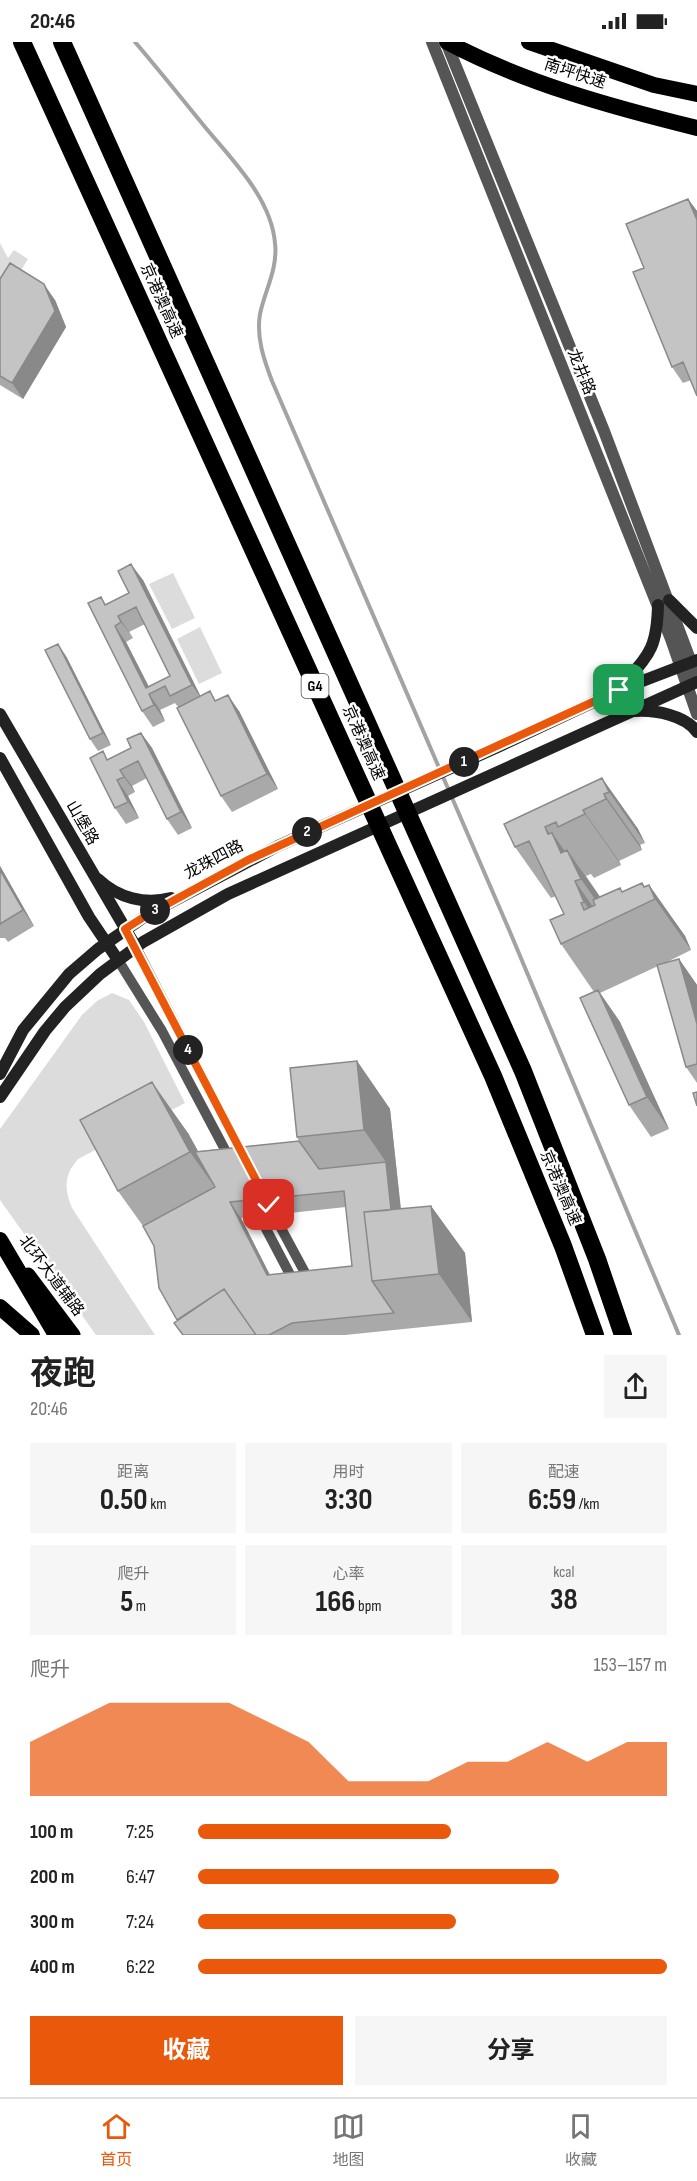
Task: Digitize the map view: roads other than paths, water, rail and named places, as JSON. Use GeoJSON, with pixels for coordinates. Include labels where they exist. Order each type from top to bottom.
{"type":"FeatureCollection","features":[{"type":"Feature","properties":{"kind":"highway","name":"京港澳高速"},"geometry":{"type":"LineString","coordinates":[[22,42],[493,1076],[564,1246],[596,1335]]}},
{"type":"Feature","properties":{"kind":"highway","name":"京港澳高速"},"geometry":{"type":"LineString","coordinates":[[62,42],[523,1071],[597,1259],[623,1335]]}},
{"type":"Feature","properties":{"kind":"highway"},"geometry":{"type":"LineString","coordinates":[[75,42],[207,335],[217,385]]}},
{"type":"Feature","properties":{"kind":"highway","name":"南坪快速"},"geometry":{"type":"LineString","coordinates":[[447,42],[532,79],[644,115],[697,128]]}},
{"type":"Feature","properties":{"kind":"highway","name":"南坪快速"},"geometry":{"type":"LineString","coordinates":[[529,42],[654,85],[697,94]]}},
{"type":"Feature","properties":{"kind":"highway"},"geometry":{"type":"LineString","coordinates":[[0,1239],[56,1335]]}},
{"type":"Feature","properties":{"kind":"highway"},"geometry":{"type":"LineString","coordinates":[[0,1307],[32,1335]]}},
{"type":"Feature","properties":{"kind":"main road"},"geometry":{"type":"LineString","coordinates":[[619,690],[646,659],[652,647],[663,602],[697,628]]}},
{"type":"Feature","properties":{"kind":"main road","name":"龙珠四路"},"geometry":{"type":"LineString","coordinates":[[0,1074],[23,1030],[69,974],[106,943],[147,915],[248,860],[619,690],[690,662]]}},
{"type":"Feature","properties":{"kind":"main road"},"geometry":{"type":"LineString","coordinates":[[0,1096],[55,1018],[76,995],[136,947],[185,917],[228,894],[694,682]]}},
{"type":"Feature","properties":{"kind":"main road"},"geometry":{"type":"LineString","coordinates":[[623,715],[642,711],[663,713],[678,718],[694,727],[697,732]]}},
{"type":"Feature","properties":{"kind":"main road","name":"山堡路"},"geometry":{"type":"LineString","coordinates":[[0,714],[136,947]]}},
{"type":"Feature","properties":{"kind":"main road"},"geometry":{"type":"LineString","coordinates":[[0,758],[118,960]]}},
{"type":"Feature","properties":{"kind":"main road"},"geometry":{"type":"LineString","coordinates":[[91,872],[116,892],[132,898],[147,901],[162,900],[187,893]]}},
{"type":"Feature","properties":{"kind":"main road","name":"北环大道辅路"},"geometry":{"type":"LineString","coordinates":[[0,1239],[73,1335]]}},
{"type":"Feature","properties":{"kind":"street","name":"龙井路"},"geometry":{"type":"LineString","coordinates":[[432,42],[663,602],[690,662],[697,714]]}},
{"type":"Feature","properties":{"kind":"street","name":"龙井路"},"geometry":{"type":"LineString","coordinates":[[447,42],[604,431],[663,602]]}},
{"type":"Feature","properties":{"kind":"street"},"geometry":{"type":"LineString","coordinates":[[136,947],[247,1164]]}},
{"type":"Feature","properties":{"kind":"street"},"geometry":{"type":"LineString","coordinates":[[118,960],[162,1031],[235,1169]]}},
{"type":"Feature","properties":{"kind":"street"},"geometry":{"type":"LineString","coordinates":[[246,1190],[301,1296]]}},
{"type":"Feature","properties":{"kind":"street"},"geometry":{"type":"LineString","coordinates":[[263,1195],[313,1289]]}},
{"type":"Feature","properties":{"kind":"waterway"},"geometry":{"type":"LineString","coordinates":[[135,42],[249,181],[266,211],[272,226],[275,262],[260,314],[259,331],[269,373],[510,932],[679,1335]]}}]}
